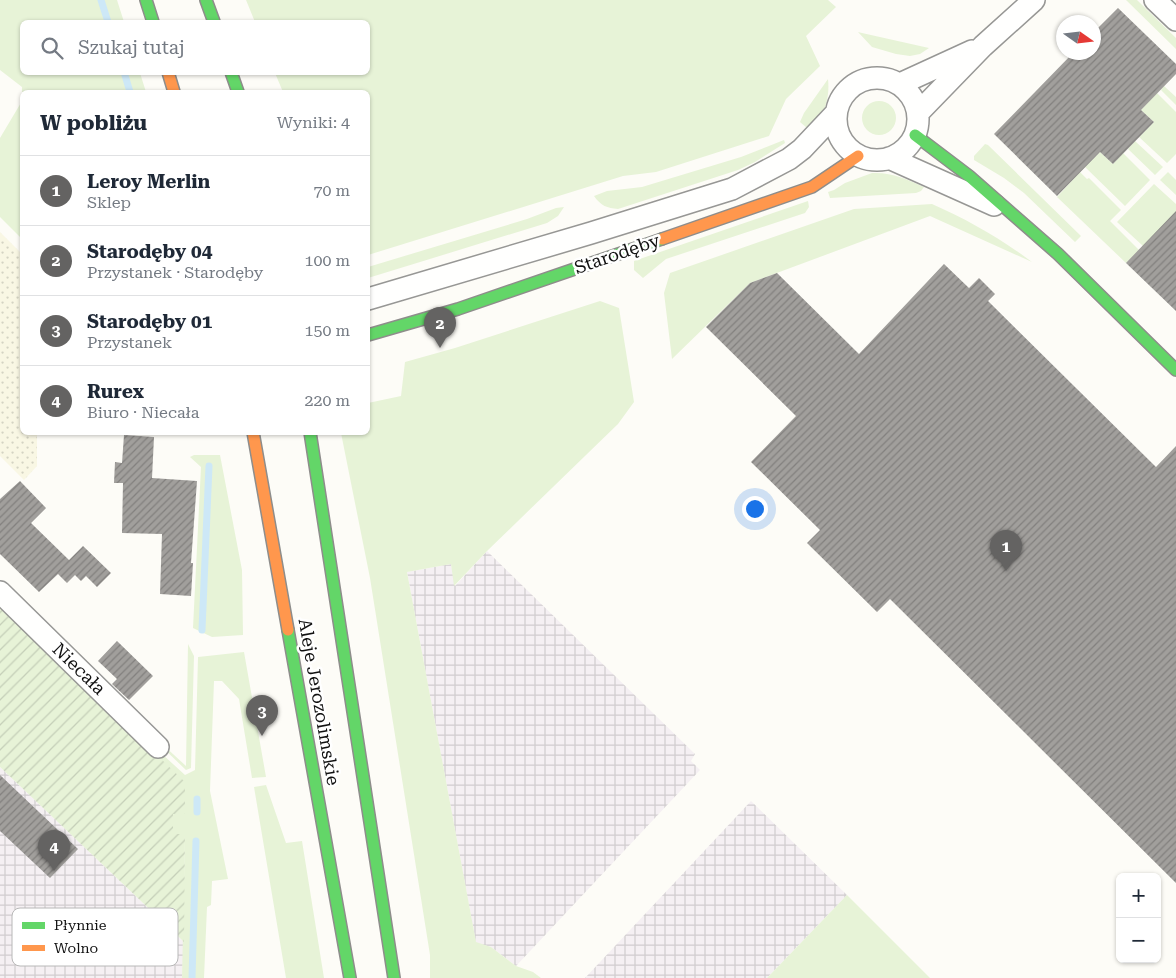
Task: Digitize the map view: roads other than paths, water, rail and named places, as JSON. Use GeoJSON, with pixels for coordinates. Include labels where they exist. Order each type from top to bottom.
{"type":"FeatureCollection","features":[{"type":"Feature","properties":{"kind":"main road"},"geometry":{"type":"LineString","coordinates":[[146,0],[152,20]]}},
{"type":"Feature","properties":{"kind":"main road"},"geometry":{"type":"LineString","coordinates":[[206,0],[213,20]]}},
{"type":"Feature","properties":{"kind":"main road"},"geometry":{"type":"LineString","coordinates":[[169,75],[173,90]]}},
{"type":"Feature","properties":{"kind":"main road"},"geometry":{"type":"LineString","coordinates":[[232,75],[237,90]]}},
{"type":"Feature","properties":{"kind":"main road"},"geometry":{"type":"LineString","coordinates":[[915,135],[969,176],[1014,214],[1058,254],[1176,370]]}},
{"type":"Feature","properties":{"kind":"main road","name":"Starodęby"},"geometry":{"type":"LineString","coordinates":[[370,334],[458,309],[812,187],[858,156]]}},
{"type":"Feature","properties":{"kind":"main road","name":"Aleje Jerozolimskie"},"geometry":{"type":"LineString","coordinates":[[254,435],[350,978]]}},
{"type":"Feature","properties":{"kind":"main road","name":"Aleje Jerozolimskie"},"geometry":{"type":"LineString","coordinates":[[310,435],[394,978]]}},
{"type":"Feature","properties":{"kind":"street"},"geometry":{"type":"LineString","coordinates":[[918,113],[983,46],[1034,0]]}},
{"type":"Feature","properties":{"kind":"street"},"geometry":{"type":"LineString","coordinates":[[1155,0],[1176,20]]}},
{"type":"Feature","properties":{"kind":"street"},"geometry":{"type":"LineString","coordinates":[[900,84],[983,46]]}},
{"type":"Feature","properties":{"kind":"street"},"geometry":{"type":"LineString","coordinates":[[868,78],[884,78],[900,84],[912,97],[918,113],[915,135],[904,149],[889,158],[874,160],[858,156],[840,138],[836,126],[836,113],[842,98],[853,85],[868,78]]}},
{"type":"Feature","properties":{"kind":"street","name":"Starodęby"},"geometry":{"type":"LineString","coordinates":[[370,297],[591,233],[732,188],[789,159],[836,113]]}},
{"type":"Feature","properties":{"kind":"street"},"geometry":{"type":"LineString","coordinates":[[889,158],[1014,214]]}},
{"type":"Feature","properties":{"kind":"street","name":"Niecała"},"geometry":{"type":"LineString","coordinates":[[0,592],[158,747]]}},
{"type":"Feature","properties":{"kind":"waterway"},"geometry":{"type":"LineString","coordinates":[[101,0],[107,20]]}},
{"type":"Feature","properties":{"kind":"waterway"},"geometry":{"type":"LineString","coordinates":[[125,75],[129,90]]}},
{"type":"Feature","properties":{"kind":"waterway"},"geometry":{"type":"LineString","coordinates":[[202,630],[209,466]]}},
{"type":"Feature","properties":{"kind":"waterway"},"geometry":{"type":"LineString","coordinates":[[197,799],[197,812]]}},
{"type":"Feature","properties":{"kind":"waterway"},"geometry":{"type":"LineString","coordinates":[[192,978],[196,841]]}},
{"type":"Feature","properties":{"kind":"place","name":"Starodęby 04"},"geometry":{"type":"Point","coordinates":[440,348]}},
{"type":"Feature","properties":{"kind":"place","name":"Leroy Merlin"},"geometry":{"type":"Point","coordinates":[1006,571]}},
{"type":"Feature","properties":{"kind":"place","name":"Starodęby 01"},"geometry":{"type":"Point","coordinates":[262,736]}},
{"type":"Feature","properties":{"kind":"place","name":"Rurex"},"geometry":{"type":"Point","coordinates":[54,871]}}]}
